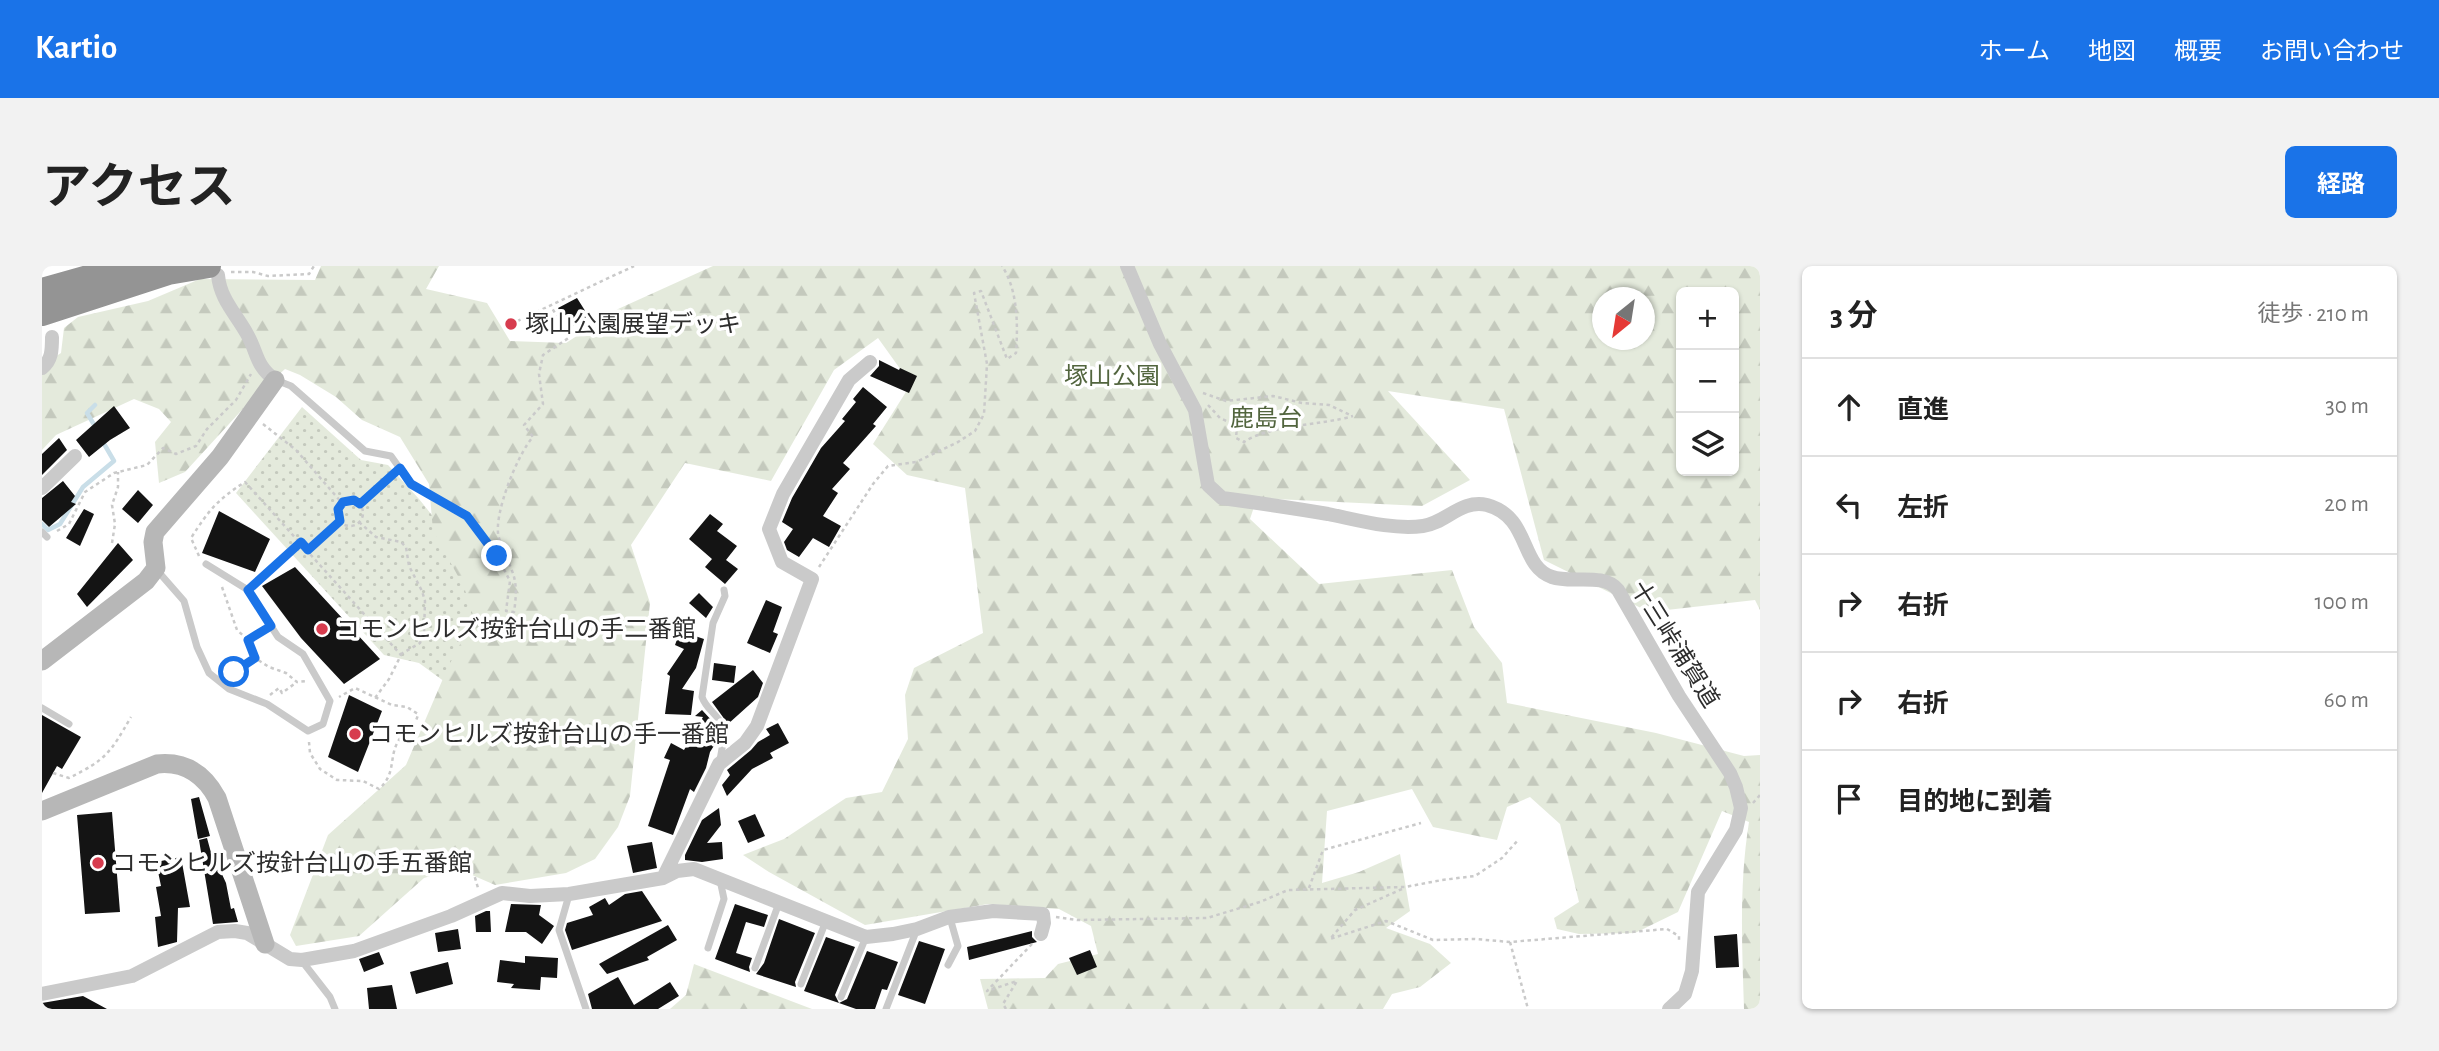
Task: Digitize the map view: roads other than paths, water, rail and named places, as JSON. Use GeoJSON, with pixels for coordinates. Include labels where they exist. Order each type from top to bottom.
{"type":"FeatureCollection","features":[{"type":"Feature","properties":{"kind":"highway"},"geometry":{"type":"LineString","coordinates":[[43,286],[157,266]]}},
{"type":"Feature","properties":{"kind":"highway"},"geometry":{"type":"LineString","coordinates":[[42,314],[168,273],[215,276]]}},
{"type":"Feature","properties":{"kind":"street","name":"十三峠浦賀道"},"geometry":{"type":"LineString","coordinates":[[1127,266],[1160,344],[1192,391],[1206,479],[1211,490],[1222,498],[1413,527],[1431,525],[1467,505],[1484,505],[1498,510],[1516,524],[1531,558],[1542,572],[1559,579],[1604,581],[1614,585],[1679,696],[1730,773],[1741,808],[1736,830],[1701,886],[1696,900],[1692,971],[1685,994],[1669,1009]]}},
{"type":"Feature","properties":{"kind":"street"},"geometry":{"type":"LineString","coordinates":[[42,661],[144,583],[156,568],[153,542],[155,533],[220,457],[275,380],[264,372],[258,362],[249,337],[221,295],[215,276]]}},
{"type":"Feature","properties":{"kind":"street"},"geometry":{"type":"LineString","coordinates":[[42,368],[48,363],[52,337]]}},
{"type":"Feature","properties":{"kind":"street"},"geometry":{"type":"LineString","coordinates":[[663,878],[719,764],[745,743],[757,726],[812,579],[782,562],[769,528],[783,494],[849,380],[870,362]]}},
{"type":"Feature","properties":{"kind":"street"},"geometry":{"type":"LineString","coordinates":[[42,488],[75,456]]}},
{"type":"Feature","properties":{"kind":"street"},"geometry":{"type":"LineString","coordinates":[[42,811],[157,764],[174,764],[197,773],[211,787],[217,798],[265,944]]}},
{"type":"Feature","properties":{"kind":"street"},"geometry":{"type":"LineString","coordinates":[[42,994],[132,976],[218,932],[247,933],[290,958],[302,960],[354,951],[451,916],[502,892],[530,896],[569,894],[663,878],[677,871],[694,869],[866,937],[917,929],[950,917],[993,911],[1043,914],[1047,929]]}},
{"type":"Feature","properties":{"kind":"lane"},"geometry":{"type":"LineString","coordinates":[[275,380],[291,386],[365,451],[391,456],[411,484]]}},
{"type":"Feature","properties":{"kind":"lane"},"geometry":{"type":"LineString","coordinates":[[156,568],[184,601],[197,647],[209,673],[229,689],[262,702],[308,731],[323,723],[330,701],[303,654],[278,637],[248,590],[206,564]]}},
{"type":"Feature","properties":{"kind":"lane"},"geometry":{"type":"LineString","coordinates":[[719,764],[724,741],[721,722],[705,706],[702,697],[713,623],[725,596],[724,590]]}},
{"type":"Feature","properties":{"kind":"lane"},"geometry":{"type":"LineString","coordinates":[[42,708],[69,724]]}},
{"type":"Feature","properties":{"kind":"lane"},"geometry":{"type":"LineString","coordinates":[[708,948],[723,899],[720,879]]}},
{"type":"Feature","properties":{"kind":"lane"},"geometry":{"type":"LineString","coordinates":[[569,894],[559,930],[586,1009]]}},
{"type":"Feature","properties":{"kind":"lane"},"geometry":{"type":"LineString","coordinates":[[755,968],[779,902]]}},
{"type":"Feature","properties":{"kind":"lane"},"geometry":{"type":"LineString","coordinates":[[948,965],[958,946],[950,917]]}},
{"type":"Feature","properties":{"kind":"lane"},"geometry":{"type":"LineString","coordinates":[[801,984],[826,920]]}},
{"type":"Feature","properties":{"kind":"lane"},"geometry":{"type":"LineString","coordinates":[[886,1009],[917,929]]}},
{"type":"Feature","properties":{"kind":"lane"},"geometry":{"type":"LineString","coordinates":[[841,997],[866,937]]}},
{"type":"Feature","properties":{"kind":"lane"},"geometry":{"type":"LineString","coordinates":[[302,960],[330,996],[335,1009]]}},
{"type":"Feature","properties":{"kind":"waterway"},"geometry":{"type":"LineString","coordinates":[[95,405],[87,413],[96,428]]}},
{"type":"Feature","properties":{"kind":"waterway"},"geometry":{"type":"LineString","coordinates":[[42,524],[48,530],[60,524],[83,487],[114,461],[103,442]]}},
{"type":"Feature","properties":{"kind":"place","name":"塚山公園展望デッキ"},"geometry":{"type":"Point","coordinates":[511,324]}},
{"type":"Feature","properties":{"kind":"place","name":"コモンヒルズ按針台山の手二番館"},"geometry":{"type":"Point","coordinates":[322,629]}},
{"type":"Feature","properties":{"kind":"place","name":"コモンヒルズ按針台山の手一番館"},"geometry":{"type":"Point","coordinates":[355,734]}},
{"type":"Feature","properties":{"kind":"place","name":"コモンヒルズ按針台山の手五番館"},"geometry":{"type":"Point","coordinates":[98,863]}},
{"type":"Feature","properties":{"kind":"park label","name":"塚山公園"},"geometry":{"type":"Point","coordinates":[1112,376]}},
{"type":"Feature","properties":{"kind":"park label","name":"鹿島台"},"geometry":{"type":"Point","coordinates":[1266,418]}}]}
